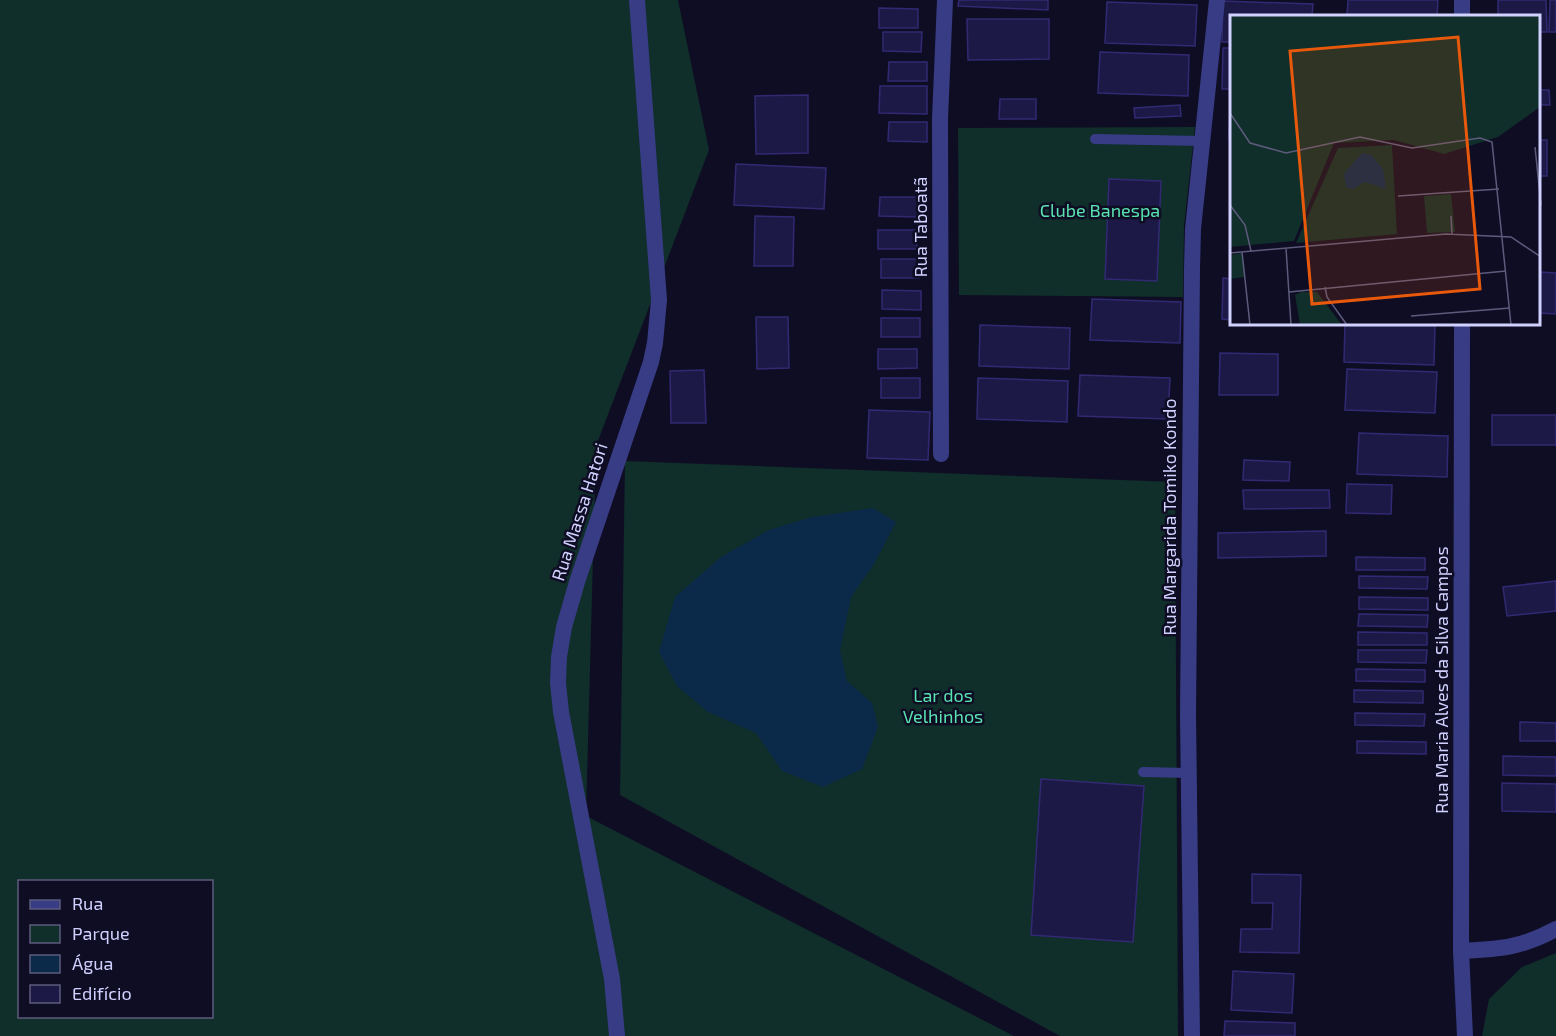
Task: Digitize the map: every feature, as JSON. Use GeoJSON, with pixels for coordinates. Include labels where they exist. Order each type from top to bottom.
{"type":"FeatureCollection","features":[{"type":"Feature","properties":{"kind":"street","name":"Rua Massa Hatori"},"geometry":{"type":"LineString","coordinates":[[617,1036],[612,979],[561,712],[558,682],[564,627],[651,362],[658,320],[660,300],[637,0]]}},
{"type":"Feature","properties":{"kind":"street","name":"Rua Taboatã"},"geometry":{"type":"LineString","coordinates":[[941,454],[940,118],[945,0]]}},
{"type":"Feature","properties":{"kind":"street","name":"Rua Margarida Tomiko Kondo"},"geometry":{"type":"LineString","coordinates":[[1192,1036],[1189,773],[1192,269],[1193,229],[1217,0]]}},
{"type":"Feature","properties":{"kind":"street","name":"Rua Maria Alves da Silva Campos"},"geometry":{"type":"LineString","coordinates":[[1462,326],[1461,951],[1465,1036]]}},
{"type":"Feature","properties":{"kind":"street"},"geometry":{"type":"LineString","coordinates":[[1461,951],[1500,949],[1525,944],[1556,929]]}},
{"type":"Feature","properties":{"kind":"lane"},"geometry":{"type":"LineString","coordinates":[[1095,139],[1202,141]]}},
{"type":"Feature","properties":{"kind":"lane"},"geometry":{"type":"LineString","coordinates":[[1143,772],[1189,773]]}},
{"type":"Feature","properties":{"kind":"green space"},"geometry":{"type":"Polygon","coordinates":[[[0,0],[678,0],[709,150],[596,446],[586,816],[1014,1036],[0,1036],[0,0]]]}},
{"type":"Feature","properties":{"kind":"green space","name":"Clube Banespa"},"geometry":{"type":"Polygon","coordinates":[[[1195,127],[1184,226],[1183,297],[959,295],[958,128],[1195,127]]]}},
{"type":"Feature","properties":{"kind":"green space","name":"Lar dos Velhinhos"},"geometry":{"type":"Polygon","coordinates":[[[625,461],[1175,482],[1178,1036],[1060,1036],[620,795],[625,461]]]}},
{"type":"Feature","properties":{"kind":"green space"},"geometry":{"type":"Polygon","coordinates":[[[1556,953],[1556,1036],[1482,1036],[1489,999],[1522,967],[1556,953]]]}},
{"type":"Feature","properties":{"kind":"water"},"geometry":{"type":"Polygon","coordinates":[[[873,508],[896,522],[874,564],[851,597],[840,651],[847,681],[872,703],[878,727],[862,769],[823,787],[782,771],[756,733],[708,712],[677,686],[659,652],[675,597],[721,557],[769,530],[812,517],[873,508]]]}},
{"type":"Feature","properties":{"kind":"building"},"geometry":{"type":"Polygon","coordinates":[[[959,0],[1048,0],[1048,10],[958,6],[959,0]]]}},
{"type":"Feature","properties":{"kind":"building"},"geometry":{"type":"Polygon","coordinates":[[[1348,0],[1438,0],[1437,15],[1347,15],[1348,0]]]}},
{"type":"Feature","properties":{"kind":"building"},"geometry":{"type":"Polygon","coordinates":[[[1498,0],[1546,0],[1547,32],[1541,32],[1541,15],[1498,15],[1498,0]]]}},
{"type":"Feature","properties":{"kind":"building"},"geometry":{"type":"Polygon","coordinates":[[[1550,0],[1556,0],[1556,32],[1549,32],[1550,0]]]}},
{"type":"Feature","properties":{"kind":"building"},"geometry":{"type":"Polygon","coordinates":[[[1223,1],[1313,4],[1312,15],[1230,15],[1230,42],[1222,42],[1223,1]]]}},
{"type":"Feature","properties":{"kind":"building"},"geometry":{"type":"Polygon","coordinates":[[[1107,2],[1197,5],[1195,46],[1105,43],[1107,2]]]}},
{"type":"Feature","properties":{"kind":"building"},"geometry":{"type":"Polygon","coordinates":[[[879,8],[918,9],[918,28],[879,28],[879,8]]]}},
{"type":"Feature","properties":{"kind":"building"},"geometry":{"type":"Polygon","coordinates":[[[967,19],[1049,19],[1049,59],[968,60],[967,19]]]}},
{"type":"Feature","properties":{"kind":"building"},"geometry":{"type":"Polygon","coordinates":[[[883,32],[922,32],[921,52],[883,51],[883,32]]]}},
{"type":"Feature","properties":{"kind":"building"},"geometry":{"type":"Polygon","coordinates":[[[1223,48],[1230,48],[1230,89],[1222,89],[1223,48]]]}},
{"type":"Feature","properties":{"kind":"building"},"geometry":{"type":"Polygon","coordinates":[[[1100,52],[1189,55],[1188,96],[1098,93],[1100,52]]]}},
{"type":"Feature","properties":{"kind":"building"},"geometry":{"type":"Polygon","coordinates":[[[889,62],[927,62],[927,81],[888,81],[889,62]]]}},
{"type":"Feature","properties":{"kind":"building"},"geometry":{"type":"Polygon","coordinates":[[[880,86],[927,86],[927,114],[879,113],[880,86]]]}},
{"type":"Feature","properties":{"kind":"building"},"geometry":{"type":"Polygon","coordinates":[[[1541,90],[1549,90],[1550,105],[1541,105],[1541,90]]]}},
{"type":"Feature","properties":{"kind":"building"},"geometry":{"type":"Polygon","coordinates":[[[808,95],[808,153],[756,154],[755,96],[808,95]]]}},
{"type":"Feature","properties":{"kind":"building"},"geometry":{"type":"Polygon","coordinates":[[[1000,99],[1036,99],[1036,119],[999,119],[1000,99]]]}},
{"type":"Feature","properties":{"kind":"building"},"geometry":{"type":"Polygon","coordinates":[[[1180,105],[1181,116],[1135,118],[1134,108],[1180,105]]]}},
{"type":"Feature","properties":{"kind":"building"},"geometry":{"type":"Polygon","coordinates":[[[889,122],[927,122],[927,142],[888,141],[889,122]]]}},
{"type":"Feature","properties":{"kind":"building"},"geometry":{"type":"Polygon","coordinates":[[[1541,140],[1547,140],[1547,176],[1541,176],[1541,140]]]}},
{"type":"Feature","properties":{"kind":"building"},"geometry":{"type":"Polygon","coordinates":[[[736,164],[826,168],[824,209],[734,205],[736,164]]]}},
{"type":"Feature","properties":{"kind":"building"},"geometry":{"type":"Polygon","coordinates":[[[1109,179],[1161,181],[1157,281],[1105,279],[1109,179]]]}},
{"type":"Feature","properties":{"kind":"building"},"geometry":{"type":"Polygon","coordinates":[[[880,197],[918,197],[918,217],[879,216],[880,197]]]}},
{"type":"Feature","properties":{"kind":"building"},"geometry":{"type":"Polygon","coordinates":[[[755,216],[794,217],[793,266],[754,266],[755,216]]]}},
{"type":"Feature","properties":{"kind":"building"},"geometry":{"type":"Polygon","coordinates":[[[878,230],[917,230],[917,249],[878,249],[878,230]]]}},
{"type":"Feature","properties":{"kind":"building"},"geometry":{"type":"Polygon","coordinates":[[[881,259],[920,259],[919,278],[881,278],[881,259]]]}},
{"type":"Feature","properties":{"kind":"building"},"geometry":{"type":"Polygon","coordinates":[[[1541,272],[1556,273],[1556,314],[1541,313],[1541,272]]]}},
{"type":"Feature","properties":{"kind":"building"},"geometry":{"type":"Polygon","coordinates":[[[1223,278],[1230,279],[1230,320],[1222,319],[1223,278]]]}},
{"type":"Feature","properties":{"kind":"building"},"geometry":{"type":"Polygon","coordinates":[[[882,290],[921,291],[921,310],[882,309],[882,290]]]}},
{"type":"Feature","properties":{"kind":"building"},"geometry":{"type":"Polygon","coordinates":[[[1092,299],[1181,302],[1180,343],[1090,340],[1092,299]]]}},
{"type":"Feature","properties":{"kind":"building"},"geometry":{"type":"Polygon","coordinates":[[[756,317],[788,317],[789,368],[757,369],[756,317]]]}},
{"type":"Feature","properties":{"kind":"building"},"geometry":{"type":"Polygon","coordinates":[[[881,318],[920,318],[920,337],[881,337],[881,318]]]}},
{"type":"Feature","properties":{"kind":"building"},"geometry":{"type":"Polygon","coordinates":[[[980,325],[1070,328],[1069,369],[979,366],[980,325]]]}},
{"type":"Feature","properties":{"kind":"building"},"geometry":{"type":"Polygon","coordinates":[[[1345,326],[1435,326],[1434,365],[1344,362],[1345,326]]]}},
{"type":"Feature","properties":{"kind":"building"},"geometry":{"type":"Polygon","coordinates":[[[878,349],[917,349],[917,368],[878,369],[878,349]]]}},
{"type":"Feature","properties":{"kind":"building"},"geometry":{"type":"Polygon","coordinates":[[[1220,353],[1278,354],[1278,395],[1219,395],[1220,353]]]}},
{"type":"Feature","properties":{"kind":"building"},"geometry":{"type":"Polygon","coordinates":[[[1347,369],[1437,372],[1435,413],[1345,410],[1347,369]]]}},
{"type":"Feature","properties":{"kind":"building"},"geometry":{"type":"Polygon","coordinates":[[[704,370],[706,423],[671,423],[670,371],[704,370]]]}},
{"type":"Feature","properties":{"kind":"building"},"geometry":{"type":"Polygon","coordinates":[[[1080,375],[1170,378],[1168,419],[1078,416],[1080,375]]]}},
{"type":"Feature","properties":{"kind":"building"},"geometry":{"type":"Polygon","coordinates":[[[881,378],[920,378],[920,398],[881,398],[881,378]]]}},
{"type":"Feature","properties":{"kind":"building"},"geometry":{"type":"Polygon","coordinates":[[[978,378],[1068,381],[1067,422],[977,419],[978,378]]]}},
{"type":"Feature","properties":{"kind":"building"},"geometry":{"type":"Polygon","coordinates":[[[869,410],[930,412],[928,460],[867,458],[869,410]]]}},
{"type":"Feature","properties":{"kind":"building"},"geometry":{"type":"Polygon","coordinates":[[[1492,415],[1556,415],[1556,445],[1492,445],[1492,415]]]}},
{"type":"Feature","properties":{"kind":"building"},"geometry":{"type":"Polygon","coordinates":[[[1359,433],[1448,436],[1447,477],[1357,474],[1359,433]]]}},
{"type":"Feature","properties":{"kind":"building"},"geometry":{"type":"Polygon","coordinates":[[[1244,460],[1290,462],[1289,481],[1243,480],[1244,460]]]}},
{"type":"Feature","properties":{"kind":"building"},"geometry":{"type":"Polygon","coordinates":[[[1347,484],[1392,485],[1391,514],[1346,513],[1347,484]]]}},
{"type":"Feature","properties":{"kind":"building"},"geometry":{"type":"Polygon","coordinates":[[[1243,490],[1329,490],[1330,508],[1244,509],[1243,490]]]}},
{"type":"Feature","properties":{"kind":"building"},"geometry":{"type":"Polygon","coordinates":[[[1326,531],[1326,556],[1218,558],[1218,533],[1326,531]]]}},
{"type":"Feature","properties":{"kind":"building"},"geometry":{"type":"Polygon","coordinates":[[[1356,557],[1425,558],[1425,570],[1356,570],[1356,557]]]}},
{"type":"Feature","properties":{"kind":"building"},"geometry":{"type":"Polygon","coordinates":[[[1359,576],[1428,577],[1427,589],[1359,588],[1359,576]]]}},
{"type":"Feature","properties":{"kind":"building"},"geometry":{"type":"Polygon","coordinates":[[[1556,581],[1556,611],[1507,616],[1503,587],[1556,581]]]}},
{"type":"Feature","properties":{"kind":"building"},"geometry":{"type":"Polygon","coordinates":[[[1359,597],[1428,598],[1428,610],[1359,609],[1359,597]]]}},
{"type":"Feature","properties":{"kind":"building"},"geometry":{"type":"Polygon","coordinates":[[[1359,614],[1428,615],[1427,627],[1358,626],[1359,614]]]}},
{"type":"Feature","properties":{"kind":"building"},"geometry":{"type":"Polygon","coordinates":[[[1358,632],[1427,633],[1427,645],[1358,645],[1358,632]]]}},
{"type":"Feature","properties":{"kind":"building"},"geometry":{"type":"Polygon","coordinates":[[[1358,650],[1427,650],[1426,663],[1358,662],[1358,650]]]}},
{"type":"Feature","properties":{"kind":"building"},"geometry":{"type":"Polygon","coordinates":[[[1356,669],[1425,670],[1425,682],[1356,681],[1356,669]]]}},
{"type":"Feature","properties":{"kind":"building"},"geometry":{"type":"Polygon","coordinates":[[[1354,690],[1423,691],[1423,703],[1354,702],[1354,690]]]}},
{"type":"Feature","properties":{"kind":"building"},"geometry":{"type":"Polygon","coordinates":[[[1355,713],[1425,714],[1424,726],[1355,725],[1355,713]]]}},
{"type":"Feature","properties":{"kind":"building"},"geometry":{"type":"Polygon","coordinates":[[[1520,722],[1556,723],[1556,741],[1520,741],[1520,722]]]}},
{"type":"Feature","properties":{"kind":"building"},"geometry":{"type":"Polygon","coordinates":[[[1357,741],[1426,742],[1426,754],[1357,753],[1357,741]]]}},
{"type":"Feature","properties":{"kind":"building"},"geometry":{"type":"Polygon","coordinates":[[[1503,756],[1556,757],[1556,776],[1503,775],[1503,756]]]}},
{"type":"Feature","properties":{"kind":"building"},"geometry":{"type":"Polygon","coordinates":[[[1041,779],[1144,786],[1133,942],[1031,935],[1041,779]]]}},
{"type":"Feature","properties":{"kind":"building"},"geometry":{"type":"Polygon","coordinates":[[[1502,783],[1556,784],[1556,812],[1502,811],[1502,783]]]}},
{"type":"Feature","properties":{"kind":"building"},"geometry":{"type":"Polygon","coordinates":[[[1252,874],[1301,875],[1299,953],[1240,952],[1241,929],[1272,929],[1273,903],[1252,903],[1252,874]]]}},
{"type":"Feature","properties":{"kind":"building"},"geometry":{"type":"Polygon","coordinates":[[[1233,971],[1294,974],[1292,1013],[1231,1010],[1233,971]]]}},
{"type":"Feature","properties":{"kind":"building"},"geometry":{"type":"Polygon","coordinates":[[[1225,1021],[1295,1023],[1295,1036],[1224,1036],[1225,1021]]]}}]}
